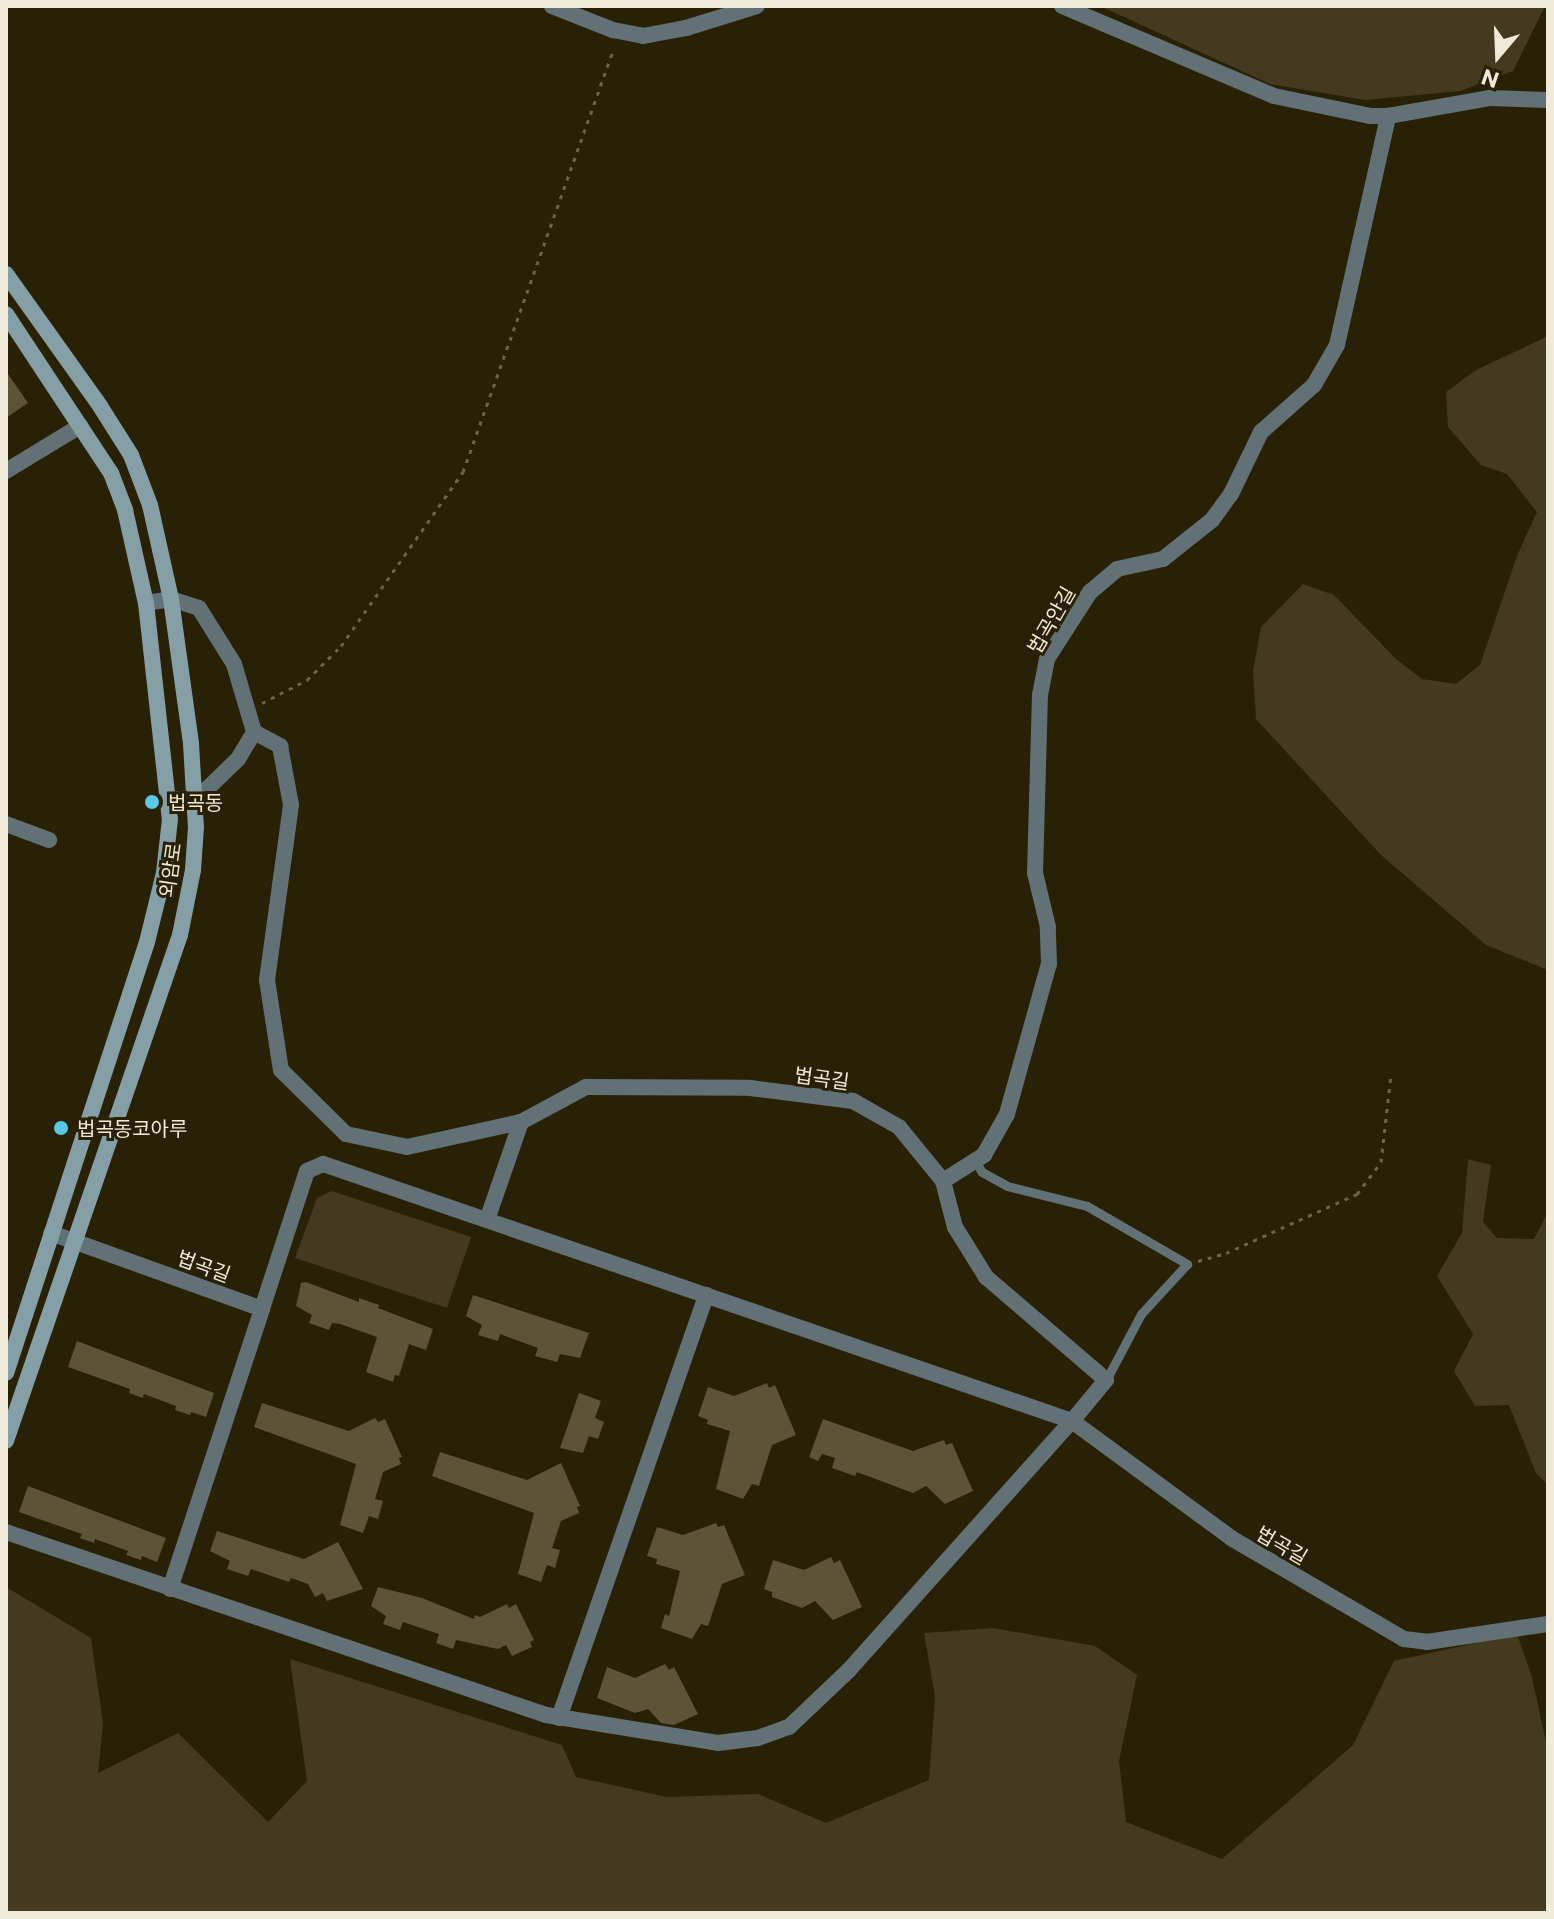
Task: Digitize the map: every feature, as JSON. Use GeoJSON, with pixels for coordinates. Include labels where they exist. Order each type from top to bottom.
{"type":"FeatureCollection","features":[{"type":"Feature","properties":{"kind":"main road","name":"외암로"},"geometry":{"type":"LineString","coordinates":[[6,274],[131,455],[150,505],[171,599],[191,744],[194,798],[193,870],[180,935],[6,1441]]}},
{"type":"Feature","properties":{"kind":"main road","name":"외암로"},"geometry":{"type":"LineString","coordinates":[[6,314],[111,473],[125,510],[146,603],[169,800],[164,873],[147,942],[6,1373]]}},
{"type":"Feature","properties":{"kind":"street"},"geometry":{"type":"LineString","coordinates":[[552,6],[616,31],[643,36],[686,28],[757,6]]}},
{"type":"Feature","properties":{"kind":"street"},"geometry":{"type":"LineString","coordinates":[[1062,6],[1274,96],[1388,116],[1490,98],[1548,100]]}},
{"type":"Feature","properties":{"kind":"street","name":"법곡안길"},"geometry":{"type":"LineString","coordinates":[[943,1181],[984,1155],[1007,1114],[1049,964],[1048,927],[1035,873],[1040,695],[1047,659],[1090,592],[1099,584],[1117,569],[1163,559],[1212,520],[1231,494],[1261,432],[1314,385],[1337,345],[1388,116]]}},
{"type":"Feature","properties":{"kind":"street"},"geometry":{"type":"LineString","coordinates":[[6,471],[80,426]]}},
{"type":"Feature","properties":{"kind":"street"},"geometry":{"type":"LineString","coordinates":[[146,603],[171,599],[199,608],[234,664],[254,732],[238,759],[194,798],[169,800]]}},
{"type":"Feature","properties":{"kind":"street","name":"법곡길"},"geometry":{"type":"LineString","coordinates":[[254,732],[280,746],[291,805],[267,980],[281,1070],[346,1134],[407,1147],[521,1122],[586,1087],[750,1088],[853,1101],[899,1127],[943,1181],[955,1227],[986,1277],[1106,1380]]}},
{"type":"Feature","properties":{"kind":"street"},"geometry":{"type":"LineString","coordinates":[[6,824],[49,840]]}},
{"type":"Feature","properties":{"kind":"street"},"geometry":{"type":"LineString","coordinates":[[170,1589],[307,1171],[323,1164],[487,1220],[521,1122]]}},
{"type":"Feature","properties":{"kind":"street","name":"법곡길"},"geometry":{"type":"LineString","coordinates":[[487,1220],[1072,1421],[1231,1538],[1404,1639],[1427,1642],[1548,1624]]}},
{"type":"Feature","properties":{"kind":"street","name":"법곡길"},"geometry":{"type":"LineString","coordinates":[[51,1233],[262,1309]]}},
{"type":"Feature","properties":{"kind":"street"},"geometry":{"type":"LineString","coordinates":[[559,1718],[706,1295]]}},
{"type":"Feature","properties":{"kind":"street"},"geometry":{"type":"LineString","coordinates":[[6,1532],[559,1718],[718,1743],[758,1738],[789,1727],[849,1670],[1106,1380]]}},
{"type":"Feature","properties":{"kind":"lane"},"geometry":{"type":"LineString","coordinates":[[975,1161],[982,1172],[1007,1186],[1087,1206],[1187,1264],[1141,1314],[1106,1380]]}},
{"type":"Feature","properties":{"kind":"path"},"geometry":{"type":"LineString","coordinates":[[248,710],[307,680],[341,646],[463,472],[614,49],[616,31]]}},
{"type":"Feature","properties":{"kind":"path"},"geometry":{"type":"LineString","coordinates":[[1187,1264],[1226,1253],[1357,1194],[1381,1162],[1391,1074]]}},
{"type":"Feature","properties":{"kind":"shaded area"},"geometry":{"type":"Polygon","coordinates":[[[1100,6],[1545,6],[1513,71],[1460,91],[1365,100],[1270,84],[1100,6]]]}},
{"type":"Feature","properties":{"kind":"shaded area"},"geometry":{"type":"Polygon","coordinates":[[[1548,336],[1548,970],[1486,945],[1381,855],[1256,719],[1253,671],[1261,627],[1303,584],[1334,595],[1396,659],[1422,679],[1456,684],[1480,665],[1517,556],[1537,512],[1507,474],[1481,465],[1448,427],[1446,392],[1476,370],[1548,336]]]}},
{"type":"Feature","properties":{"kind":"shaded area"},"geometry":{"type":"Polygon","coordinates":[[[1468,1159],[1491,1165],[1483,1222],[1497,1238],[1534,1239],[1548,1212],[1548,1485],[1536,1473],[1509,1405],[1475,1406],[1454,1371],[1473,1334],[1437,1276],[1462,1233],[1468,1159]]]}},
{"type":"Feature","properties":{"kind":"shaded area"},"geometry":{"type":"Polygon","coordinates":[[[332,1191],[471,1237],[447,1308],[295,1258],[317,1198],[332,1191]]]}},
{"type":"Feature","properties":{"kind":"shaded area"},"geometry":{"type":"Polygon","coordinates":[[[6,1587],[91,1638],[103,1724],[98,1773],[178,1733],[268,1822],[307,1781],[290,1659],[562,1745],[576,1777],[667,1797],[758,1794],[826,1823],[929,1780],[935,1697],[924,1633],[993,1628],[1095,1646],[1137,1675],[1119,1761],[1126,1822],[1222,1859],[1353,1745],[1394,1661],[1517,1634],[1532,1677],[1548,1751],[1548,1913],[6,1913],[6,1587]]]}},
{"type":"Feature","properties":{"kind":"building"},"geometry":{"type":"Polygon","coordinates":[[[6,371],[28,403],[6,418],[6,371]]]}},
{"type":"Feature","properties":{"kind":"building"},"geometry":{"type":"Polygon","coordinates":[[[306,1282],[359,1302],[359,1298],[379,1305],[378,1308],[433,1329],[426,1350],[409,1344],[399,1376],[395,1375],[393,1382],[366,1372],[377,1337],[340,1324],[332,1323],[329,1330],[309,1323],[312,1315],[296,1306],[301,1283],[306,1282]]]}},
{"type":"Feature","properties":{"kind":"building"},"geometry":{"type":"Polygon","coordinates":[[[473,1295],[589,1333],[580,1358],[560,1354],[557,1362],[535,1356],[538,1348],[500,1334],[498,1341],[478,1335],[482,1325],[466,1316],[473,1295]]]}},
{"type":"Feature","properties":{"kind":"building"},"geometry":{"type":"Polygon","coordinates":[[[77,1341],[214,1393],[206,1417],[175,1410],[176,1406],[144,1394],[143,1398],[129,1393],[130,1389],[68,1367],[77,1341]]]}},
{"type":"Feature","properties":{"kind":"building"},"geometry":{"type":"Polygon","coordinates":[[[767,1383],[769,1388],[775,1385],[796,1435],[772,1445],[759,1486],[752,1484],[743,1499],[716,1489],[730,1431],[707,1424],[708,1420],[698,1416],[708,1387],[734,1396],[767,1383]]]}},
{"type":"Feature","properties":{"kind":"building"},"geometry":{"type":"Polygon","coordinates":[[[579,1393],[601,1401],[595,1418],[604,1422],[598,1439],[589,1436],[583,1453],[560,1448],[579,1393]]]}},
{"type":"Feature","properties":{"kind":"building"},"geometry":{"type":"Polygon","coordinates":[[[262,1403],[349,1431],[375,1418],[378,1422],[385,1419],[402,1457],[399,1458],[401,1464],[383,1472],[375,1499],[383,1501],[378,1519],[369,1516],[363,1533],[340,1525],[356,1464],[254,1427],[262,1403]]]}},
{"type":"Feature","properties":{"kind":"building"},"geometry":{"type":"Polygon","coordinates":[[[823,1419],[913,1451],[944,1440],[946,1445],[952,1443],[973,1491],[945,1504],[926,1486],[913,1493],[857,1472],[855,1476],[832,1468],[835,1458],[822,1454],[818,1461],[809,1457],[823,1419]]]}},
{"type":"Feature","properties":{"kind":"building"},"geometry":{"type":"Polygon","coordinates":[[[440,1452],[527,1480],[561,1463],[580,1506],[577,1507],[579,1513],[561,1521],[552,1548],[560,1550],[555,1568],[547,1565],[541,1582],[518,1574],[534,1513],[432,1476],[440,1452]]]}},
{"type":"Feature","properties":{"kind":"building"},"geometry":{"type":"Polygon","coordinates":[[[28,1486],[166,1538],[157,1562],[142,1556],[141,1560],[126,1555],[128,1551],[95,1539],[94,1543],[80,1538],[82,1534],[19,1512],[28,1486]]]}},
{"type":"Feature","properties":{"kind":"building"},"geometry":{"type":"Polygon","coordinates":[[[716,1523],[718,1527],[724,1525],[745,1575],[722,1584],[708,1626],[701,1624],[692,1639],[661,1628],[665,1614],[669,1616],[680,1571],[656,1564],[657,1559],[647,1556],[657,1527],[683,1535],[716,1523]]]}},
{"type":"Feature","properties":{"kind":"building"},"geometry":{"type":"Polygon","coordinates":[[[217,1531],[304,1559],[338,1542],[363,1589],[327,1601],[323,1593],[315,1597],[308,1584],[291,1578],[289,1582],[251,1569],[248,1576],[227,1569],[230,1561],[210,1551],[217,1531]]]}},
{"type":"Feature","properties":{"kind":"building"},"geometry":{"type":"Polygon","coordinates":[[[831,1557],[834,1563],[840,1560],[862,1607],[833,1620],[815,1601],[802,1608],[772,1597],[772,1592],[764,1589],[773,1560],[804,1570],[831,1557]]]}},
{"type":"Feature","properties":{"kind":"building"},"geometry":{"type":"Polygon","coordinates":[[[378,1587],[422,1598],[474,1619],[475,1615],[480,1617],[507,1604],[509,1608],[516,1604],[534,1640],[530,1642],[532,1647],[512,1656],[506,1645],[498,1649],[456,1640],[453,1649],[436,1643],[439,1634],[403,1622],[400,1630],[383,1624],[386,1616],[371,1606],[378,1587]]]}},
{"type":"Feature","properties":{"kind":"building"},"geometry":{"type":"Polygon","coordinates":[[[665,1664],[669,1670],[674,1667],[698,1714],[674,1725],[661,1723],[648,1709],[635,1713],[597,1698],[607,1667],[635,1678],[665,1664]]]}},
{"type":"Feature","properties":{"kind":"place","name":"법곡동"},"geometry":{"type":"Point","coordinates":[152,802]}},
{"type":"Feature","properties":{"kind":"place","name":"법곡동코아루"},"geometry":{"type":"Point","coordinates":[61,1128]}}]}
